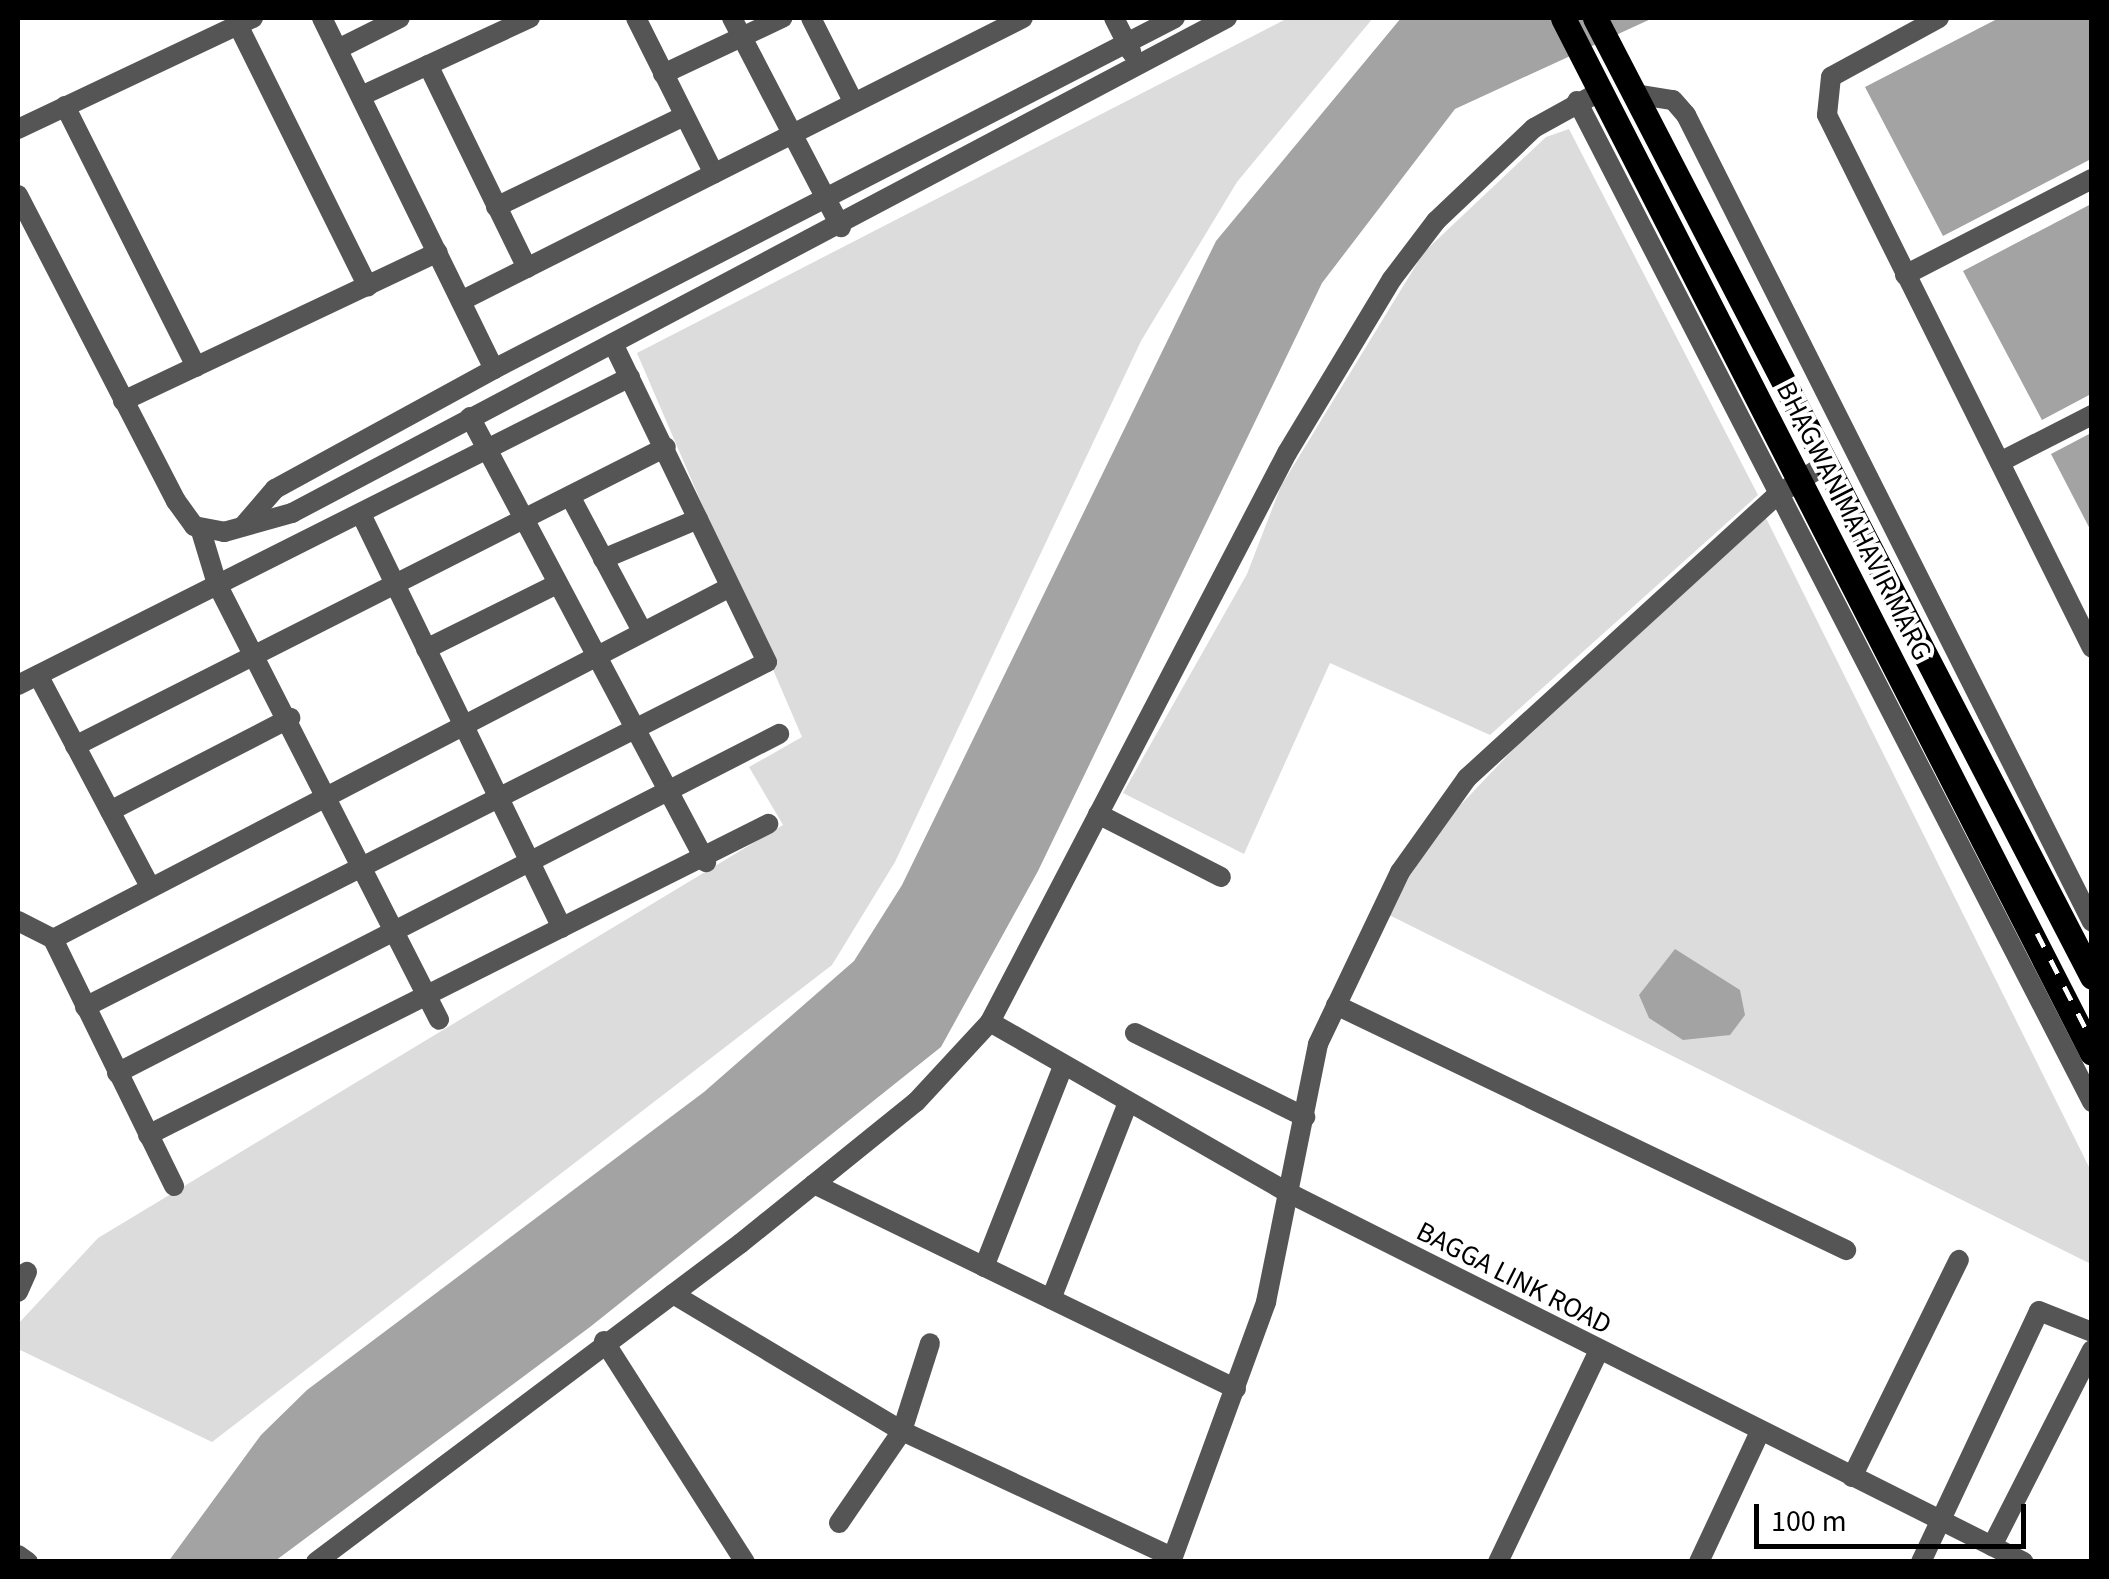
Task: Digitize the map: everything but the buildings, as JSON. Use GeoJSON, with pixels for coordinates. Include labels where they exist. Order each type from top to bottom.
{"type":"FeatureCollection","features":[{"type":"Feature","properties":{"kind":"main road","name":"BHAGWAN MAHAVIR MARG"},"geometry":{"type":"LineString","coordinates":[[1563,18],[1589,87],[1799,478],[2092,1052]]}},
{"type":"Feature","properties":{"kind":"main road","name":"BHAGWAN MAHAVIR MARG"},"geometry":{"type":"LineString","coordinates":[[1595,18],[2092,977]]}},
{"type":"Feature","properties":{"kind":"main road"},"geometry":{"type":"LineString","coordinates":[[1990,852],[2020,838]]}},
{"type":"Feature","properties":{"kind":"street"},"geometry":{"type":"LineString","coordinates":[[322,18],[494,368]]}},
{"type":"Feature","properties":{"kind":"street"},"geometry":{"type":"LineString","coordinates":[[338,49],[400,18]]}},
{"type":"Feature","properties":{"kind":"street"},"geometry":{"type":"LineString","coordinates":[[361,96],[530,18]]}},
{"type":"Feature","properties":{"kind":"street"},"geometry":{"type":"LineString","coordinates":[[636,18],[714,174]]}},
{"type":"Feature","properties":{"kind":"street"},"geometry":{"type":"LineString","coordinates":[[732,18],[841,227]]}},
{"type":"Feature","properties":{"kind":"street"},"geometry":{"type":"LineString","coordinates":[[664,74],[782,18]]}},
{"type":"Feature","properties":{"kind":"street"},"geometry":{"type":"LineString","coordinates":[[811,18],[852,99]]}},
{"type":"Feature","properties":{"kind":"street"},"geometry":{"type":"LineString","coordinates":[[461,301],[714,174],[852,99],[1023,18]]}},
{"type":"Feature","properties":{"kind":"street"},"geometry":{"type":"LineString","coordinates":[[1114,18],[1138,66]]}},
{"type":"Feature","properties":{"kind":"street"},"geometry":{"type":"LineString","coordinates":[[244,526],[275,490],[494,368],[1175,18]]}},
{"type":"Feature","properties":{"kind":"street"},"geometry":{"type":"LineString","coordinates":[[201,530],[244,526],[292,513],[841,227],[1228,18]]}},
{"type":"Feature","properties":{"kind":"street"},"geometry":{"type":"LineString","coordinates":[[1939,18],[1850,61],[1824,98],[1905,275],[2090,640]]}},
{"type":"Feature","properties":{"kind":"street"},"geometry":{"type":"LineString","coordinates":[[18,129],[246,21],[368,287]]}},
{"type":"Feature","properties":{"kind":"street"},"geometry":{"type":"LineString","coordinates":[[428,65],[527,268]]}},
{"type":"Feature","properties":{"kind":"street"},"geometry":{"type":"LineString","coordinates":[[316,1562],[814,1184],[916,1102],[990,1022],[1287,453],[1392,279],[1436,221],[1589,87],[1777,495],[2092,1102]]}},
{"type":"Feature","properties":{"kind":"street"},"geometry":{"type":"LineString","coordinates":[[1634,94],[1673,100],[1686,115],[2092,922]]}},
{"type":"Feature","properties":{"kind":"street"},"geometry":{"type":"LineString","coordinates":[[65,106],[196,367]]}},
{"type":"Feature","properties":{"kind":"street"},"geometry":{"type":"LineString","coordinates":[[496,206],[684,116]]}},
{"type":"Feature","properties":{"kind":"street"},"geometry":{"type":"LineString","coordinates":[[1905,275],[2092,179]]}},
{"type":"Feature","properties":{"kind":"street"},"geometry":{"type":"LineString","coordinates":[[18,195],[123,401],[201,530],[217,584],[330,792],[440,1020]]}},
{"type":"Feature","properties":{"kind":"street"},"geometry":{"type":"LineString","coordinates":[[123,401],[438,252]]}},
{"type":"Feature","properties":{"kind":"street"},"geometry":{"type":"LineString","coordinates":[[85,1007],[767,662],[613,343]]}},
{"type":"Feature","properties":{"kind":"street"},"geometry":{"type":"LineString","coordinates":[[18,686],[630,377]]}},
{"type":"Feature","properties":{"kind":"street"},"geometry":{"type":"LineString","coordinates":[[2000,462],[2092,414]]}},
{"type":"Feature","properties":{"kind":"street"},"geometry":{"type":"LineString","coordinates":[[470,417],[633,733],[706,862]]}},
{"type":"Feature","properties":{"kind":"street"},"geometry":{"type":"LineString","coordinates":[[76,746],[666,446]]}},
{"type":"Feature","properties":{"kind":"street"},"geometry":{"type":"LineString","coordinates":[[673,1294],[902,1431],[1172,1559],[1236,1390],[1336,1005],[1400,872],[1467,778],[1777,495],[1826,464]]}},
{"type":"Feature","properties":{"kind":"street"},"geometry":{"type":"LineString","coordinates":[[570,496],[642,630]]}},
{"type":"Feature","properties":{"kind":"street"},"geometry":{"type":"LineString","coordinates":[[361,514],[562,928]]}},
{"type":"Feature","properties":{"kind":"street"},"geometry":{"type":"LineString","coordinates":[[604,559],[698,519]]}},
{"type":"Feature","properties":{"kind":"street"},"geometry":{"type":"LineString","coordinates":[[426,649],[557,584]]}},
{"type":"Feature","properties":{"kind":"street"},"geometry":{"type":"LineString","coordinates":[[53,938],[730,587]]}},
{"type":"Feature","properties":{"kind":"street"},"geometry":{"type":"LineString","coordinates":[[38,675],[149,885]]}},
{"type":"Feature","properties":{"kind":"street"},"geometry":{"type":"LineString","coordinates":[[110,811],[290,718]]}},
{"type":"Feature","properties":{"kind":"street"},"geometry":{"type":"LineString","coordinates":[[117,1073],[780,734]]}},
{"type":"Feature","properties":{"kind":"street"},"geometry":{"type":"LineString","coordinates":[[1098,814],[1221,878]]}},
{"type":"Feature","properties":{"kind":"street"},"geometry":{"type":"LineString","coordinates":[[148,1135],[562,928],[706,862],[768,824]]}},
{"type":"Feature","properties":{"kind":"street"},"geometry":{"type":"LineString","coordinates":[[18,921],[53,938],[174,1186]]}},
{"type":"Feature","properties":{"kind":"street"},"geometry":{"type":"LineString","coordinates":[[1336,1005],[1846,1250]]}},
{"type":"Feature","properties":{"kind":"street","name":"BAGGA LINK ROAD"},"geometry":{"type":"LineString","coordinates":[[990,1022],[1127,1104],[1289,1193],[1598,1352],[2024,1562]]}},
{"type":"Feature","properties":{"kind":"street"},"geometry":{"type":"LineString","coordinates":[[1135,1033],[1305,1116]]}},
{"type":"Feature","properties":{"kind":"street"},"geometry":{"type":"LineString","coordinates":[[984,1266],[1063,1066]]}},
{"type":"Feature","properties":{"kind":"street"},"geometry":{"type":"LineString","coordinates":[[1050,1299],[1127,1104]]}},
{"type":"Feature","properties":{"kind":"street"},"geometry":{"type":"LineString","coordinates":[[814,1184],[1236,1390]]}},
{"type":"Feature","properties":{"kind":"street"},"geometry":{"type":"LineString","coordinates":[[1852,1477],[1958,1260]]}},
{"type":"Feature","properties":{"kind":"street"},"geometry":{"type":"LineString","coordinates":[[18,1292],[27,1272]]}},
{"type":"Feature","properties":{"kind":"street"},"geometry":{"type":"LineString","coordinates":[[1921,1562],[2038,1311],[2092,1332]]}},
{"type":"Feature","properties":{"kind":"street"},"geometry":{"type":"LineString","coordinates":[[604,1341],[745,1562]]}},
{"type":"Feature","properties":{"kind":"street"},"geometry":{"type":"LineString","coordinates":[[839,1523],[902,1431],[930,1343]]}},
{"type":"Feature","properties":{"kind":"street"},"geometry":{"type":"LineString","coordinates":[[1992,1546],[2092,1350]]}},
{"type":"Feature","properties":{"kind":"street"},"geometry":{"type":"LineString","coordinates":[[1498,1562],[1598,1352]]}},
{"type":"Feature","properties":{"kind":"street"},"geometry":{"type":"LineString","coordinates":[[1699,1562],[1760,1432]]}},
{"type":"Feature","properties":{"kind":"street"},"geometry":{"type":"LineString","coordinates":[[18,1555],[28,1562]]}},
{"type":"Feature","properties":{"kind":"shaded area"},"geometry":{"type":"Polygon","coordinates":[[[1288,18],[1373,18],[1237,182],[1141,341],[895,862],[832,965],[212,1442],[18,1349],[18,1324],[98,1238],[783,825],[749,767],[802,737],[637,353],[1288,18]]]}},
{"type":"Feature","properties":{"kind":"shaded area"},"geometry":{"type":"Polygon","coordinates":[[[1401,18],[1653,18],[1455,109],[1322,283],[1038,871],[941,1047],[590,1327],[275,1561],[168,1562],[261,1435],[307,1390],[704,1092],[854,961],[902,885],[1216,241],[1401,18]]]}},
{"type":"Feature","properties":{"kind":"shaded area"},"geometry":{"type":"Polygon","coordinates":[[[1999,18],[2091,18],[2091,159],[1943,236],[1865,87],[1999,18]]]}},
{"type":"Feature","properties":{"kind":"shaded area"},"geometry":{"type":"Polygon","coordinates":[[[1569,129],[1758,495],[1490,735],[1330,663],[1244,854],[1123,793],[1247,574],[1281,486],[1424,252],[1546,137],[1569,129]]]}},
{"type":"Feature","properties":{"kind":"shaded area"},"geometry":{"type":"Polygon","coordinates":[[[2091,204],[2091,394],[2042,420],[1963,271],[2091,204]]]}},
{"type":"Feature","properties":{"kind":"shaded area"},"geometry":{"type":"Polygon","coordinates":[[[2091,433],[2091,531],[2051,454],[2091,433]]]}},
{"type":"Feature","properties":{"kind":"shaded area"},"geometry":{"type":"Polygon","coordinates":[[[1766,518],[2091,1171],[2091,1264],[1385,913],[1450,816],[1527,735],[1766,518]]]}},
{"type":"Feature","properties":{"kind":"shaded area"},"geometry":{"type":"Polygon","coordinates":[[[1675,949],[1740,990],[1745,1015],[1730,1035],[1683,1040],[1649,1018],[1639,995],[1675,949]]]}},
{"type":"Feature","properties":{"kind":"railway"},"geometry":{"type":"LineString","coordinates":[[2037,933],[2092,1041]]}}]}
